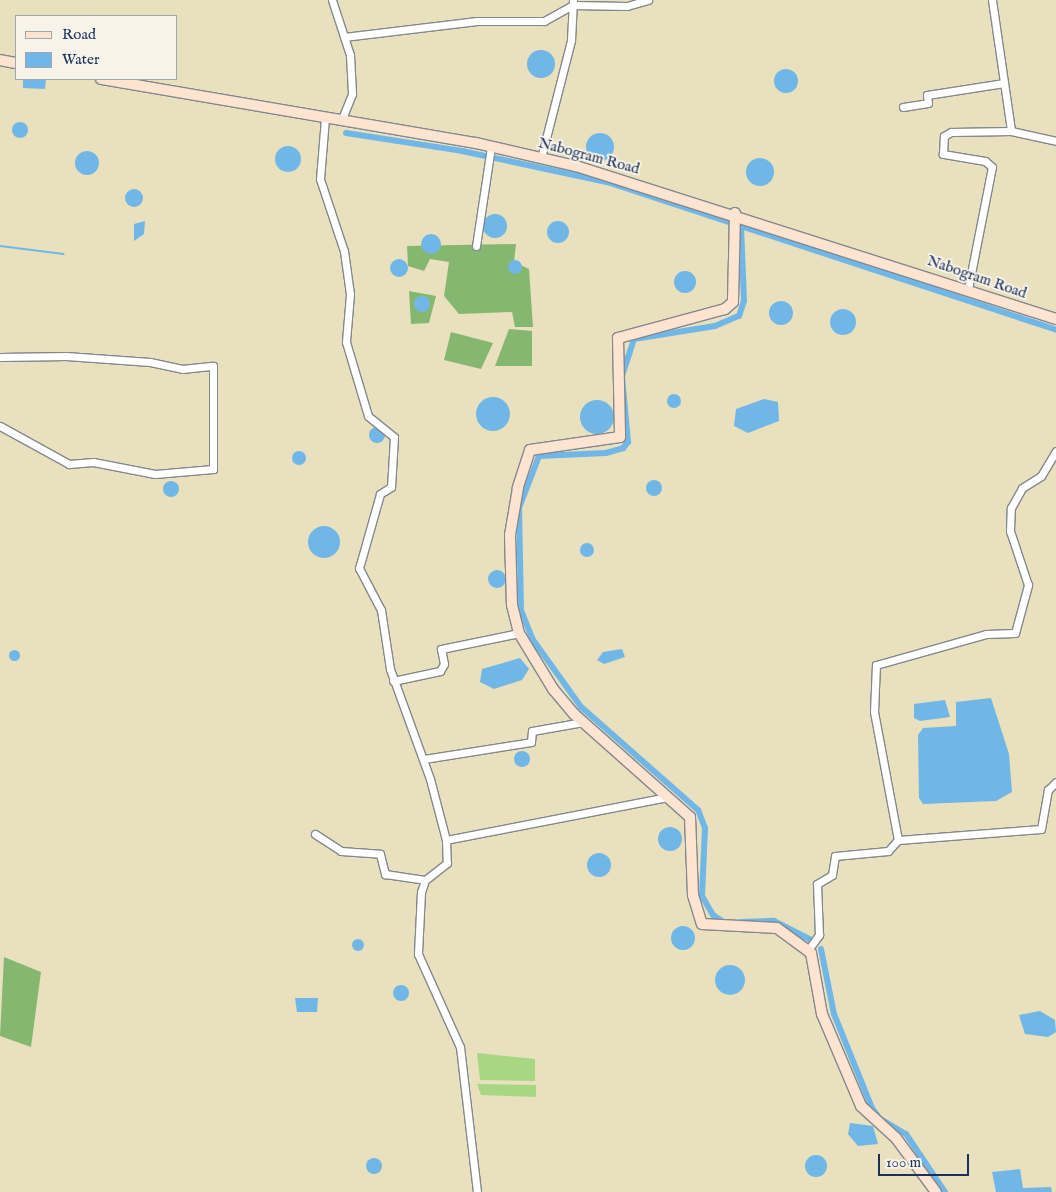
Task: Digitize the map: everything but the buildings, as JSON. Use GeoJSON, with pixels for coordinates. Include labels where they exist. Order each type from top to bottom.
{"type":"FeatureCollection","features":[{"type":"Feature","properties":{"kind":"street"},"geometry":{"type":"LineString","coordinates":[[332,0],[344,37],[352,94],[341,121]]}},
{"type":"Feature","properties":{"kind":"street"},"geometry":{"type":"LineString","coordinates":[[344,37],[477,21],[544,21],[573,2],[628,6],[648,0]]}},
{"type":"Feature","properties":{"kind":"street"},"geometry":{"type":"LineString","coordinates":[[992,0],[1011,131]]}},
{"type":"Feature","properties":{"kind":"street"},"geometry":{"type":"LineString","coordinates":[[540,158],[571,40],[573,2]]}},
{"type":"Feature","properties":{"kind":"street"},"geometry":{"type":"LineString","coordinates":[[0,60],[15,63]]}},
{"type":"Feature","properties":{"kind":"street","name":"Nabogram Road"},"geometry":{"type":"LineString","coordinates":[[107,80],[540,158],[735,215],[1056,319]]}},
{"type":"Feature","properties":{"kind":"street"},"geometry":{"type":"LineString","coordinates":[[903,107],[928,103],[927,95],[1004,83]]}},
{"type":"Feature","properties":{"kind":"street"},"geometry":{"type":"LineString","coordinates":[[325,118],[320,178],[344,252],[350,294],[346,342],[368,416],[394,436],[391,487],[380,494],[359,568],[381,610],[394,681],[424,759],[446,840],[447,863],[425,880],[419,906],[418,962],[447,1012],[460,1047],[477,1192]]}},
{"type":"Feature","properties":{"kind":"street"},"geometry":{"type":"LineString","coordinates":[[968,289],[992,167],[985,162],[944,154],[944,136],[951,132],[1011,131],[1056,141]]}},
{"type":"Feature","properties":{"kind":"street"},"geometry":{"type":"LineString","coordinates":[[476,246],[486,160],[490,149]]}},
{"type":"Feature","properties":{"kind":"street"},"geometry":{"type":"LineString","coordinates":[[735,215],[733,302],[725,309],[618,338],[620,437],[530,450],[518,488],[510,536],[512,605],[519,633],[553,689],[583,722],[668,797],[693,824],[693,895],[702,924],[778,928],[808,950],[816,968],[822,1014],[860,1106],[896,1138],[936,1192]]}},
{"type":"Feature","properties":{"kind":"street"},"geometry":{"type":"LineString","coordinates":[[0,357],[66,356],[150,362],[182,369],[213,366],[213,469],[155,474],[93,462],[69,464],[0,426]]}},
{"type":"Feature","properties":{"kind":"street"},"geometry":{"type":"LineString","coordinates":[[898,840],[874,712],[876,665],[986,634],[1015,632],[1028,585],[1010,531],[1011,508],[1022,488],[1041,476],[1056,451]]}},
{"type":"Feature","properties":{"kind":"street"},"geometry":{"type":"LineString","coordinates":[[394,681],[440,671],[444,664],[441,649],[519,633]]}},
{"type":"Feature","properties":{"kind":"street"},"geometry":{"type":"LineString","coordinates":[[424,759],[531,742],[532,731],[583,722]]}},
{"type":"Feature","properties":{"kind":"street"},"geometry":{"type":"LineString","coordinates":[[808,950],[820,935],[817,884],[832,875],[835,856],[888,851],[898,840],[1041,829],[1048,790],[1056,782]]}},
{"type":"Feature","properties":{"kind":"street"},"geometry":{"type":"LineString","coordinates":[[446,840],[668,797]]}},
{"type":"Feature","properties":{"kind":"street"},"geometry":{"type":"LineString","coordinates":[[315,834],[341,851],[380,854],[384,874],[425,880]]}},
{"type":"Feature","properties":{"kind":"green space"},"geometry":{"type":"Polygon","coordinates":[[[516,244],[514,262],[529,269],[533,327],[515,327],[512,312],[459,314],[444,296],[449,262],[430,259],[424,271],[408,266],[407,246],[516,244]]]}},
{"type":"Feature","properties":{"kind":"green space"},"geometry":{"type":"Polygon","coordinates":[[[409,291],[436,296],[429,323],[411,324],[409,291]]]}},
{"type":"Feature","properties":{"kind":"green space"},"geometry":{"type":"Polygon","coordinates":[[[509,329],[532,331],[532,366],[495,366],[509,329]]]}},
{"type":"Feature","properties":{"kind":"green space"},"geometry":{"type":"Polygon","coordinates":[[[451,332],[493,343],[481,369],[444,360],[451,332]]]}},
{"type":"Feature","properties":{"kind":"green space"},"geometry":{"type":"Polygon","coordinates":[[[4,957],[41,972],[31,1047],[0,1036],[4,957]]]}},
{"type":"Feature","properties":{"kind":"green space"},"geometry":{"type":"Polygon","coordinates":[[[477,1053],[535,1059],[535,1081],[480,1080],[477,1053]]]}},
{"type":"Feature","properties":{"kind":"green space"},"geometry":{"type":"Polygon","coordinates":[[[477,1084],[536,1085],[536,1097],[481,1095],[477,1084]]]}},
{"type":"Feature","properties":{"kind":"water"},"geometry":{"type":"Polygon","coordinates":[[[541,50],[551,54],[555,64],[551,74],[541,78],[531,74],[527,64],[531,54],[541,50]]]}},
{"type":"Feature","properties":{"kind":"water"},"geometry":{"type":"Polygon","coordinates":[[[786,69],[795,72],[798,81],[795,90],[786,93],[777,90],[774,81],[777,72],[786,69]]]}},
{"type":"Feature","properties":{"kind":"water"},"geometry":{"type":"Polygon","coordinates":[[[23,80],[46,80],[45,89],[23,88],[23,80]]]}},
{"type":"Feature","properties":{"kind":"water"},"geometry":{"type":"Polygon","coordinates":[[[17,122],[23,122],[28,127],[26,136],[17,138],[12,133],[12,127],[17,122]]]}},
{"type":"Feature","properties":{"kind":"water"},"geometry":{"type":"Polygon","coordinates":[[[600,133],[610,137],[614,147],[610,157],[600,161],[590,157],[586,147],[590,137],[600,133]]]}},
{"type":"Feature","properties":{"kind":"water"},"geometry":{"type":"Polygon","coordinates":[[[288,146],[297,150],[301,159],[297,168],[288,172],[279,168],[275,159],[279,150],[288,146]]]}},
{"type":"Feature","properties":{"kind":"water"},"geometry":{"type":"Polygon","coordinates":[[[87,151],[96,154],[99,163],[96,172],[87,175],[78,172],[75,163],[78,154],[87,151]]]}},
{"type":"Feature","properties":{"kind":"water"},"geometry":{"type":"Polygon","coordinates":[[[760,158],[770,162],[774,172],[770,182],[760,186],[750,182],[746,172],[750,162],[760,158]]]}},
{"type":"Feature","properties":{"kind":"water"},"geometry":{"type":"Polygon","coordinates":[[[134,189],[140,192],[143,198],[140,204],[134,207],[128,204],[125,198],[128,192],[134,189]]]}},
{"type":"Feature","properties":{"kind":"water"},"geometry":{"type":"Polygon","coordinates":[[[495,214],[504,217],[507,226],[504,235],[495,238],[486,235],[483,226],[486,217],[495,214]]]}},
{"type":"Feature","properties":{"kind":"water"},"geometry":{"type":"Polygon","coordinates":[[[145,221],[144,234],[134,241],[134,224],[145,221]]]}},
{"type":"Feature","properties":{"kind":"water"},"geometry":{"type":"Polygon","coordinates":[[[558,221],[566,224],[569,232],[566,240],[558,243],[550,240],[547,232],[550,224],[558,221]]]}},
{"type":"Feature","properties":{"kind":"water"},"geometry":{"type":"Polygon","coordinates":[[[431,234],[438,237],[441,244],[438,251],[431,254],[424,251],[421,244],[424,237],[431,234]]]}},
{"type":"Feature","properties":{"kind":"water"},"geometry":{"type":"Polygon","coordinates":[[[395,259],[403,259],[408,264],[406,275],[395,277],[390,272],[390,264],[395,259]]]}},
{"type":"Feature","properties":{"kind":"water"},"geometry":{"type":"Polygon","coordinates":[[[515,260],[520,262],[522,267],[520,272],[515,274],[510,272],[508,267],[510,262],[515,260]]]}},
{"type":"Feature","properties":{"kind":"water"},"geometry":{"type":"Polygon","coordinates":[[[685,271],[695,278],[696,282],[689,292],[685,293],[675,286],[674,282],[681,272],[685,271]]]}},
{"type":"Feature","properties":{"kind":"water"},"geometry":{"type":"Polygon","coordinates":[[[422,296],[428,298],[430,304],[428,310],[422,312],[416,310],[414,304],[416,298],[422,296]]]}},
{"type":"Feature","properties":{"kind":"water"},"geometry":{"type":"Polygon","coordinates":[[[781,301],[786,302],[792,308],[792,318],[786,324],[781,325],[776,324],[770,318],[769,313],[770,308],[776,302],[781,301]]]}},
{"type":"Feature","properties":{"kind":"water"},"geometry":{"type":"Polygon","coordinates":[[[843,309],[852,313],[856,322],[852,331],[843,335],[834,331],[830,322],[834,313],[843,309]]]}},
{"type":"Feature","properties":{"kind":"water"},"geometry":{"type":"Polygon","coordinates":[[[671,394],[677,394],[681,401],[677,408],[671,408],[667,404],[667,398],[671,394]]]}},
{"type":"Feature","properties":{"kind":"water"},"geometry":{"type":"Polygon","coordinates":[[[493,397],[505,402],[510,414],[505,426],[493,431],[481,426],[476,414],[481,402],[493,397]]]}},
{"type":"Feature","properties":{"kind":"water"},"geometry":{"type":"Polygon","coordinates":[[[764,399],[778,402],[779,421],[748,433],[734,426],[736,409],[764,399]]]}},
{"type":"Feature","properties":{"kind":"water"},"geometry":{"type":"Polygon","coordinates":[[[597,400],[604,401],[609,405],[613,410],[613,424],[609,429],[604,433],[597,434],[590,433],[585,429],[581,424],[580,417],[581,410],[585,405],[590,401],[597,400]]]}},
{"type":"Feature","properties":{"kind":"water"},"geometry":{"type":"Polygon","coordinates":[[[377,427],[385,435],[377,443],[369,435],[377,427]]]}},
{"type":"Feature","properties":{"kind":"water"},"geometry":{"type":"Polygon","coordinates":[[[299,451],[304,453],[306,458],[304,463],[299,465],[294,463],[292,458],[294,453],[299,451]]]}},
{"type":"Feature","properties":{"kind":"water"},"geometry":{"type":"Polygon","coordinates":[[[651,480],[657,480],[662,485],[660,494],[651,496],[646,491],[646,485],[651,480]]]}},
{"type":"Feature","properties":{"kind":"water"},"geometry":{"type":"Polygon","coordinates":[[[171,481],[177,483],[179,489],[177,495],[171,497],[165,495],[163,489],[165,483],[171,481]]]}},
{"type":"Feature","properties":{"kind":"water"},"geometry":{"type":"Polygon","coordinates":[[[324,526],[330,527],[335,531],[339,536],[339,548],[335,553],[330,557],[324,558],[318,557],[313,553],[309,548],[308,542],[309,536],[313,531],[318,527],[324,526]]]}},
{"type":"Feature","properties":{"kind":"water"},"geometry":{"type":"Polygon","coordinates":[[[584,543],[590,543],[594,550],[590,557],[584,557],[580,553],[580,547],[584,543]]]}},
{"type":"Feature","properties":{"kind":"water"},"geometry":{"type":"Polygon","coordinates":[[[493,570],[501,570],[506,575],[504,586],[493,588],[488,583],[488,575],[493,570]]]}},
{"type":"Feature","properties":{"kind":"water"},"geometry":{"type":"Polygon","coordinates":[[[14,649],[20,655],[14,661],[8,655],[14,649]]]}},
{"type":"Feature","properties":{"kind":"water"},"geometry":{"type":"Polygon","coordinates":[[[622,649],[625,657],[604,664],[597,660],[603,652],[622,649]]]}},
{"type":"Feature","properties":{"kind":"water"},"geometry":{"type":"Polygon","coordinates":[[[520,658],[529,669],[522,680],[494,689],[480,682],[482,669],[520,658]]]}},
{"type":"Feature","properties":{"kind":"water"},"geometry":{"type":"Polygon","coordinates":[[[991,698],[1009,754],[1012,792],[996,801],[923,804],[919,798],[918,735],[923,728],[956,726],[956,702],[991,698]]]}},
{"type":"Feature","properties":{"kind":"water"},"geometry":{"type":"Polygon","coordinates":[[[945,700],[950,717],[920,721],[914,718],[914,704],[945,700]]]}},
{"type":"Feature","properties":{"kind":"water"},"geometry":{"type":"Polygon","coordinates":[[[519,751],[525,751],[530,756],[528,765],[519,767],[514,762],[514,756],[519,751]]]}},
{"type":"Feature","properties":{"kind":"water"},"geometry":{"type":"Polygon","coordinates":[[[670,827],[678,831],[682,839],[678,847],[670,851],[662,847],[658,839],[662,831],[670,827]]]}},
{"type":"Feature","properties":{"kind":"water"},"geometry":{"type":"Polygon","coordinates":[[[599,853],[607,857],[611,865],[607,873],[599,877],[591,873],[587,865],[591,857],[599,853]]]}},
{"type":"Feature","properties":{"kind":"water"},"geometry":{"type":"Polygon","coordinates":[[[683,926],[691,930],[695,938],[691,946],[683,950],[675,946],[671,938],[675,930],[683,926]]]}},
{"type":"Feature","properties":{"kind":"water"},"geometry":{"type":"Polygon","coordinates":[[[356,939],[360,939],[364,945],[360,951],[356,951],[352,947],[352,943],[356,939]]]}},
{"type":"Feature","properties":{"kind":"water"},"geometry":{"type":"Polygon","coordinates":[[[730,965],[741,969],[745,980],[741,991],[730,995],[719,991],[715,980],[719,969],[730,965]]]}},
{"type":"Feature","properties":{"kind":"water"},"geometry":{"type":"Polygon","coordinates":[[[401,985],[407,987],[409,993],[407,999],[401,1001],[395,999],[393,993],[395,987],[401,985]]]}},
{"type":"Feature","properties":{"kind":"water"},"geometry":{"type":"Polygon","coordinates":[[[295,998],[318,998],[317,1012],[297,1012],[295,998]]]}},
{"type":"Feature","properties":{"kind":"water"},"geometry":{"type":"Polygon","coordinates":[[[1040,1011],[1055,1020],[1056,1032],[1048,1037],[1025,1034],[1019,1015],[1040,1011]]]}},
{"type":"Feature","properties":{"kind":"water"},"geometry":{"type":"Polygon","coordinates":[[[850,1123],[873,1126],[878,1144],[858,1146],[848,1134],[850,1123]]]}},
{"type":"Feature","properties":{"kind":"water"},"geometry":{"type":"Polygon","coordinates":[[[816,1155],[824,1158],[827,1166],[824,1174],[816,1177],[808,1174],[805,1166],[808,1158],[816,1155]]]}},
{"type":"Feature","properties":{"kind":"water"},"geometry":{"type":"Polygon","coordinates":[[[374,1158],[382,1166],[374,1174],[366,1166],[374,1158]]]}},
{"type":"Feature","properties":{"kind":"water"},"geometry":{"type":"Polygon","coordinates":[[[1020,1169],[1023,1188],[1051,1187],[1052,1192],[996,1192],[992,1172],[1020,1169]]]}},
{"type":"Feature","properties":{"kind":"waterway"},"geometry":{"type":"LineString","coordinates":[[346,133],[462,151],[607,182],[1056,330]]}},
{"type":"Feature","properties":{"kind":"waterway"},"geometry":{"type":"LineString","coordinates":[[725,923],[713,915],[702,896],[705,828],[698,810],[581,707],[533,640],[521,611],[519,508],[539,456],[606,453],[623,448],[628,442],[622,376],[634,339],[715,326],[739,316],[744,301],[741,226]]}},
{"type":"Feature","properties":{"kind":"waterway"},"geometry":{"type":"LineString","coordinates":[[0,246],[63,254]]}},
{"type":"Feature","properties":{"kind":"waterway"},"geometry":{"type":"LineString","coordinates":[[740,922],[774,921],[813,941]]}},
{"type":"Feature","properties":{"kind":"waterway"},"geometry":{"type":"LineString","coordinates":[[821,949],[834,1014],[872,1108],[879,1118],[906,1134],[945,1192]]}}]}
